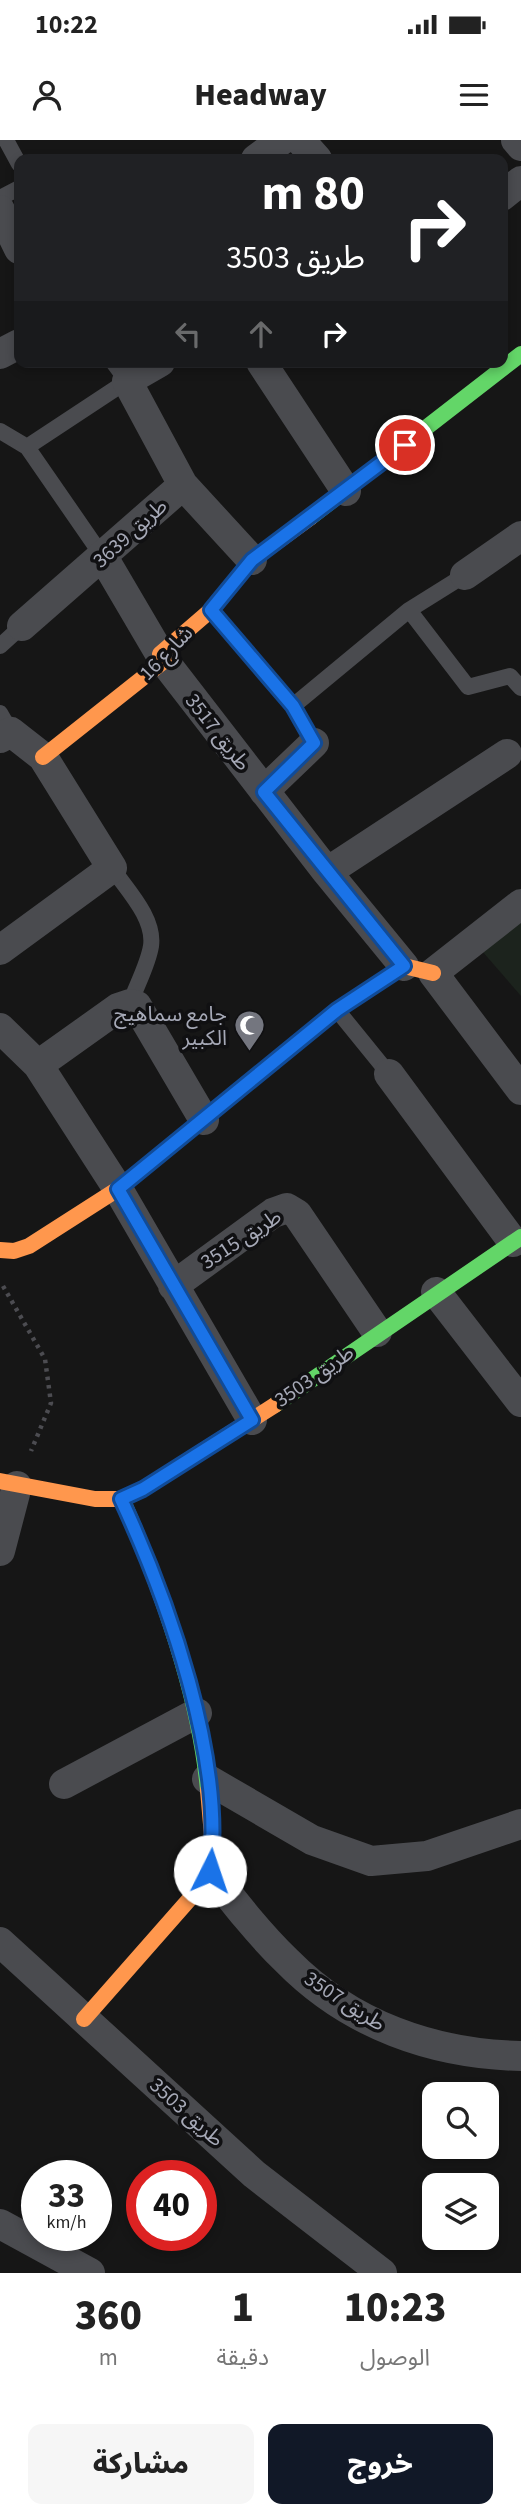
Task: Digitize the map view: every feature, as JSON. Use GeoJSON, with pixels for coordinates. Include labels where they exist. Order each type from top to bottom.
{"type":"FeatureCollection","features":[{"type":"Feature","properties":{"kind":"street"},"geometry":{"type":"LineString","coordinates":[[300,140],[313,154]]}},
{"type":"Feature","properties":{"kind":"street"},"geometry":{"type":"LineString","coordinates":[[516,140],[521,146]]}},
{"type":"Feature","properties":{"kind":"street"},"geometry":{"type":"LineString","coordinates":[[0,210],[14,238]]}},
{"type":"Feature","properties":{"kind":"street"},"geometry":{"type":"LineString","coordinates":[[265,368],[346,491]]}},
{"type":"Feature","properties":{"kind":"street","name":"شارع 16"},"geometry":{"type":"LineString","coordinates":[[43,757],[162,658],[211,610],[252,560],[346,491],[503,368]]}},
{"type":"Feature","properties":{"kind":"street"},"geometry":{"type":"LineString","coordinates":[[120,372],[183,485]]}},
{"type":"Feature","properties":{"kind":"street","name":"طريق 3639"},"geometry":{"type":"LineString","coordinates":[[22,626],[183,485],[252,560]]}},
{"type":"Feature","properties":{"kind":"street"},"geometry":{"type":"LineString","coordinates":[[465,575],[521,536]]}},
{"type":"Feature","properties":{"kind":"street","name":"طريق 3517"},"geometry":{"type":"LineString","coordinates":[[103,556],[162,658],[327,873],[418,970],[521,1090]]}},
{"type":"Feature","properties":{"kind":"street"},"geometry":{"type":"LineString","coordinates":[[0,950],[112,868],[43,757],[4,728]]}},
{"type":"Feature","properties":{"kind":"street"},"geometry":{"type":"LineString","coordinates":[[264,792],[314,743]]}},
{"type":"Feature","properties":{"kind":"street"},"geometry":{"type":"LineString","coordinates":[[327,873],[516,758]]}},
{"type":"Feature","properties":{"kind":"street"},"geometry":{"type":"LineString","coordinates":[[0,1250],[14,1251],[29,1246],[118,1189],[337,1010],[418,970],[521,904]]}},
{"type":"Feature","properties":{"kind":"street"},"geometry":{"type":"LineString","coordinates":[[38,1065],[118,1008],[130,1004],[141,1010],[204,1120]]}},
{"type":"Feature","properties":{"kind":"street"},"geometry":{"type":"LineString","coordinates":[[0,1028],[38,1065],[118,1189],[252,1420]]}},
{"type":"Feature","properties":{"kind":"street"},"geometry":{"type":"LineString","coordinates":[[389,1074],[517,1240]]}},
{"type":"Feature","properties":{"kind":"street","name":"طريق 3515"},"geometry":{"type":"LineString","coordinates":[[173,1286],[273,1213],[287,1209],[297,1214],[377,1332]]}},
{"type":"Feature","properties":{"kind":"street","name":"طريق 3503"},"geometry":{"type":"LineString","coordinates":[[8,1483],[95,1499],[121,1499],[143,1489],[252,1420],[377,1332],[517,1240]]}},
{"type":"Feature","properties":{"kind":"street"},"geometry":{"type":"LineString","coordinates":[[436,1292],[521,1402]]}},
{"type":"Feature","properties":{"kind":"street"},"geometry":{"type":"LineString","coordinates":[[0,1551],[8,1483]]}},
{"type":"Feature","properties":{"kind":"street"},"geometry":{"type":"LineString","coordinates":[[84,2019],[194,1894],[210,1871],[213,1847],[207,1779],[197,1713],[148,1556],[121,1499]]}},
{"type":"Feature","properties":{"kind":"street"},"geometry":{"type":"LineString","coordinates":[[64,1784],[197,1713]]}},
{"type":"Feature","properties":{"kind":"street"},"geometry":{"type":"LineString","coordinates":[[207,1779],[312,1840],[371,1861],[427,1856],[521,1824]]}},
{"type":"Feature","properties":{"kind":"street","name":"طريق 3507"},"geometry":{"type":"LineString","coordinates":[[210,1871],[288,1963],[337,2001],[390,2031],[449,2050],[521,2056]]}},
{"type":"Feature","properties":{"kind":"street","name":"طريق 3503"},"geometry":{"type":"LineString","coordinates":[[0,1942],[254,2174],[382,2273]]}},
{"type":"Feature","properties":{"kind":"street"},"geometry":{"type":"LineString","coordinates":[[0,2224],[90,2273]]}},
{"type":"Feature","properties":{"kind":"lane"},"geometry":{"type":"LineString","coordinates":[[27,447],[120,372]]}},
{"type":"Feature","properties":{"kind":"lane"},"geometry":{"type":"LineString","coordinates":[[0,431],[27,447],[103,556]]}},
{"type":"Feature","properties":{"kind":"lane"},"geometry":{"type":"LineString","coordinates":[[293,706],[409,610],[465,575]]}},
{"type":"Feature","properties":{"kind":"lane"},"geometry":{"type":"LineString","coordinates":[[211,610],[293,706],[314,743]]}},
{"type":"Feature","properties":{"kind":"lane"},"geometry":{"type":"LineString","coordinates":[[409,610],[468,687],[510,676],[521,688]]}},
{"type":"Feature","properties":{"kind":"lane","name":"طريق 3639"},"geometry":{"type":"LineString","coordinates":[[0,646],[22,626]]}},
{"type":"Feature","properties":{"kind":"lane"},"geometry":{"type":"LineString","coordinates":[[112,868],[148,922],[151,934],[151,947],[130,1004]]}},
{"type":"Feature","properties":{"kind":"lane"},"geometry":{"type":"LineString","coordinates":[[337,1010],[389,1074]]}},
{"type":"Feature","properties":{"kind":"path"},"geometry":{"type":"LineString","coordinates":[[1,1278],[3,1288],[45,1359],[51,1403],[8,1483]]}},
{"type":"Feature","properties":{"kind":"shaded area"},"geometry":{"type":"Polygon","coordinates":[[[521,922],[521,996],[482,951],[521,922]]]}},
{"type":"Feature","properties":{"kind":"traffic: fast"},"geometry":{"type":"LineString","coordinates":[[508,364],[521,354]]}},
{"type":"Feature","properties":{"kind":"traffic: fast"},"geometry":{"type":"LineString","coordinates":[[311,517],[503,368]]}},
{"type":"Feature","properties":{"kind":"traffic: fast"},"geometry":{"type":"LineString","coordinates":[[275,1405],[521,1237]]}},
{"type":"Feature","properties":{"kind":"traffic: fast"},"geometry":{"type":"LineString","coordinates":[[122,1499],[151,1568],[187,1679],[208,1790]]}},
{"type":"Feature","properties":{"kind":"traffic: slow"},"geometry":{"type":"LineString","coordinates":[[43,757],[164,661],[160,654],[211,610],[252,560],[311,517]]}},
{"type":"Feature","properties":{"kind":"traffic: slow"},"geometry":{"type":"LineString","coordinates":[[0,1250],[14,1251],[29,1246],[118,1189],[337,1010],[404,966],[433,973]]}},
{"type":"Feature","properties":{"kind":"traffic: slow"},"geometry":{"type":"LineString","coordinates":[[0,1481],[95,1499],[122,1499],[143,1489],[275,1405]]}},
{"type":"Feature","properties":{"kind":"traffic: slow"},"geometry":{"type":"LineString","coordinates":[[84,2019],[194,1894],[210,1871],[213,1847],[208,1790]]}},
{"type":"Feature","properties":{"kind":"place","name":"جامع سماهيج الكبير"},"geometry":{"type":"Point","coordinates":[250,1053]}},
{"type":"Feature","properties":{"kind":"route"},"geometry":{"type":"LineString","coordinates":[[210,1871],[212,1824],[197,1713],[148,1556],[121,1499],[143,1489],[252,1420],[118,1189],[337,1010],[404,966],[264,792],[314,743],[293,706],[211,610],[252,560],[405,445]]}}]}
